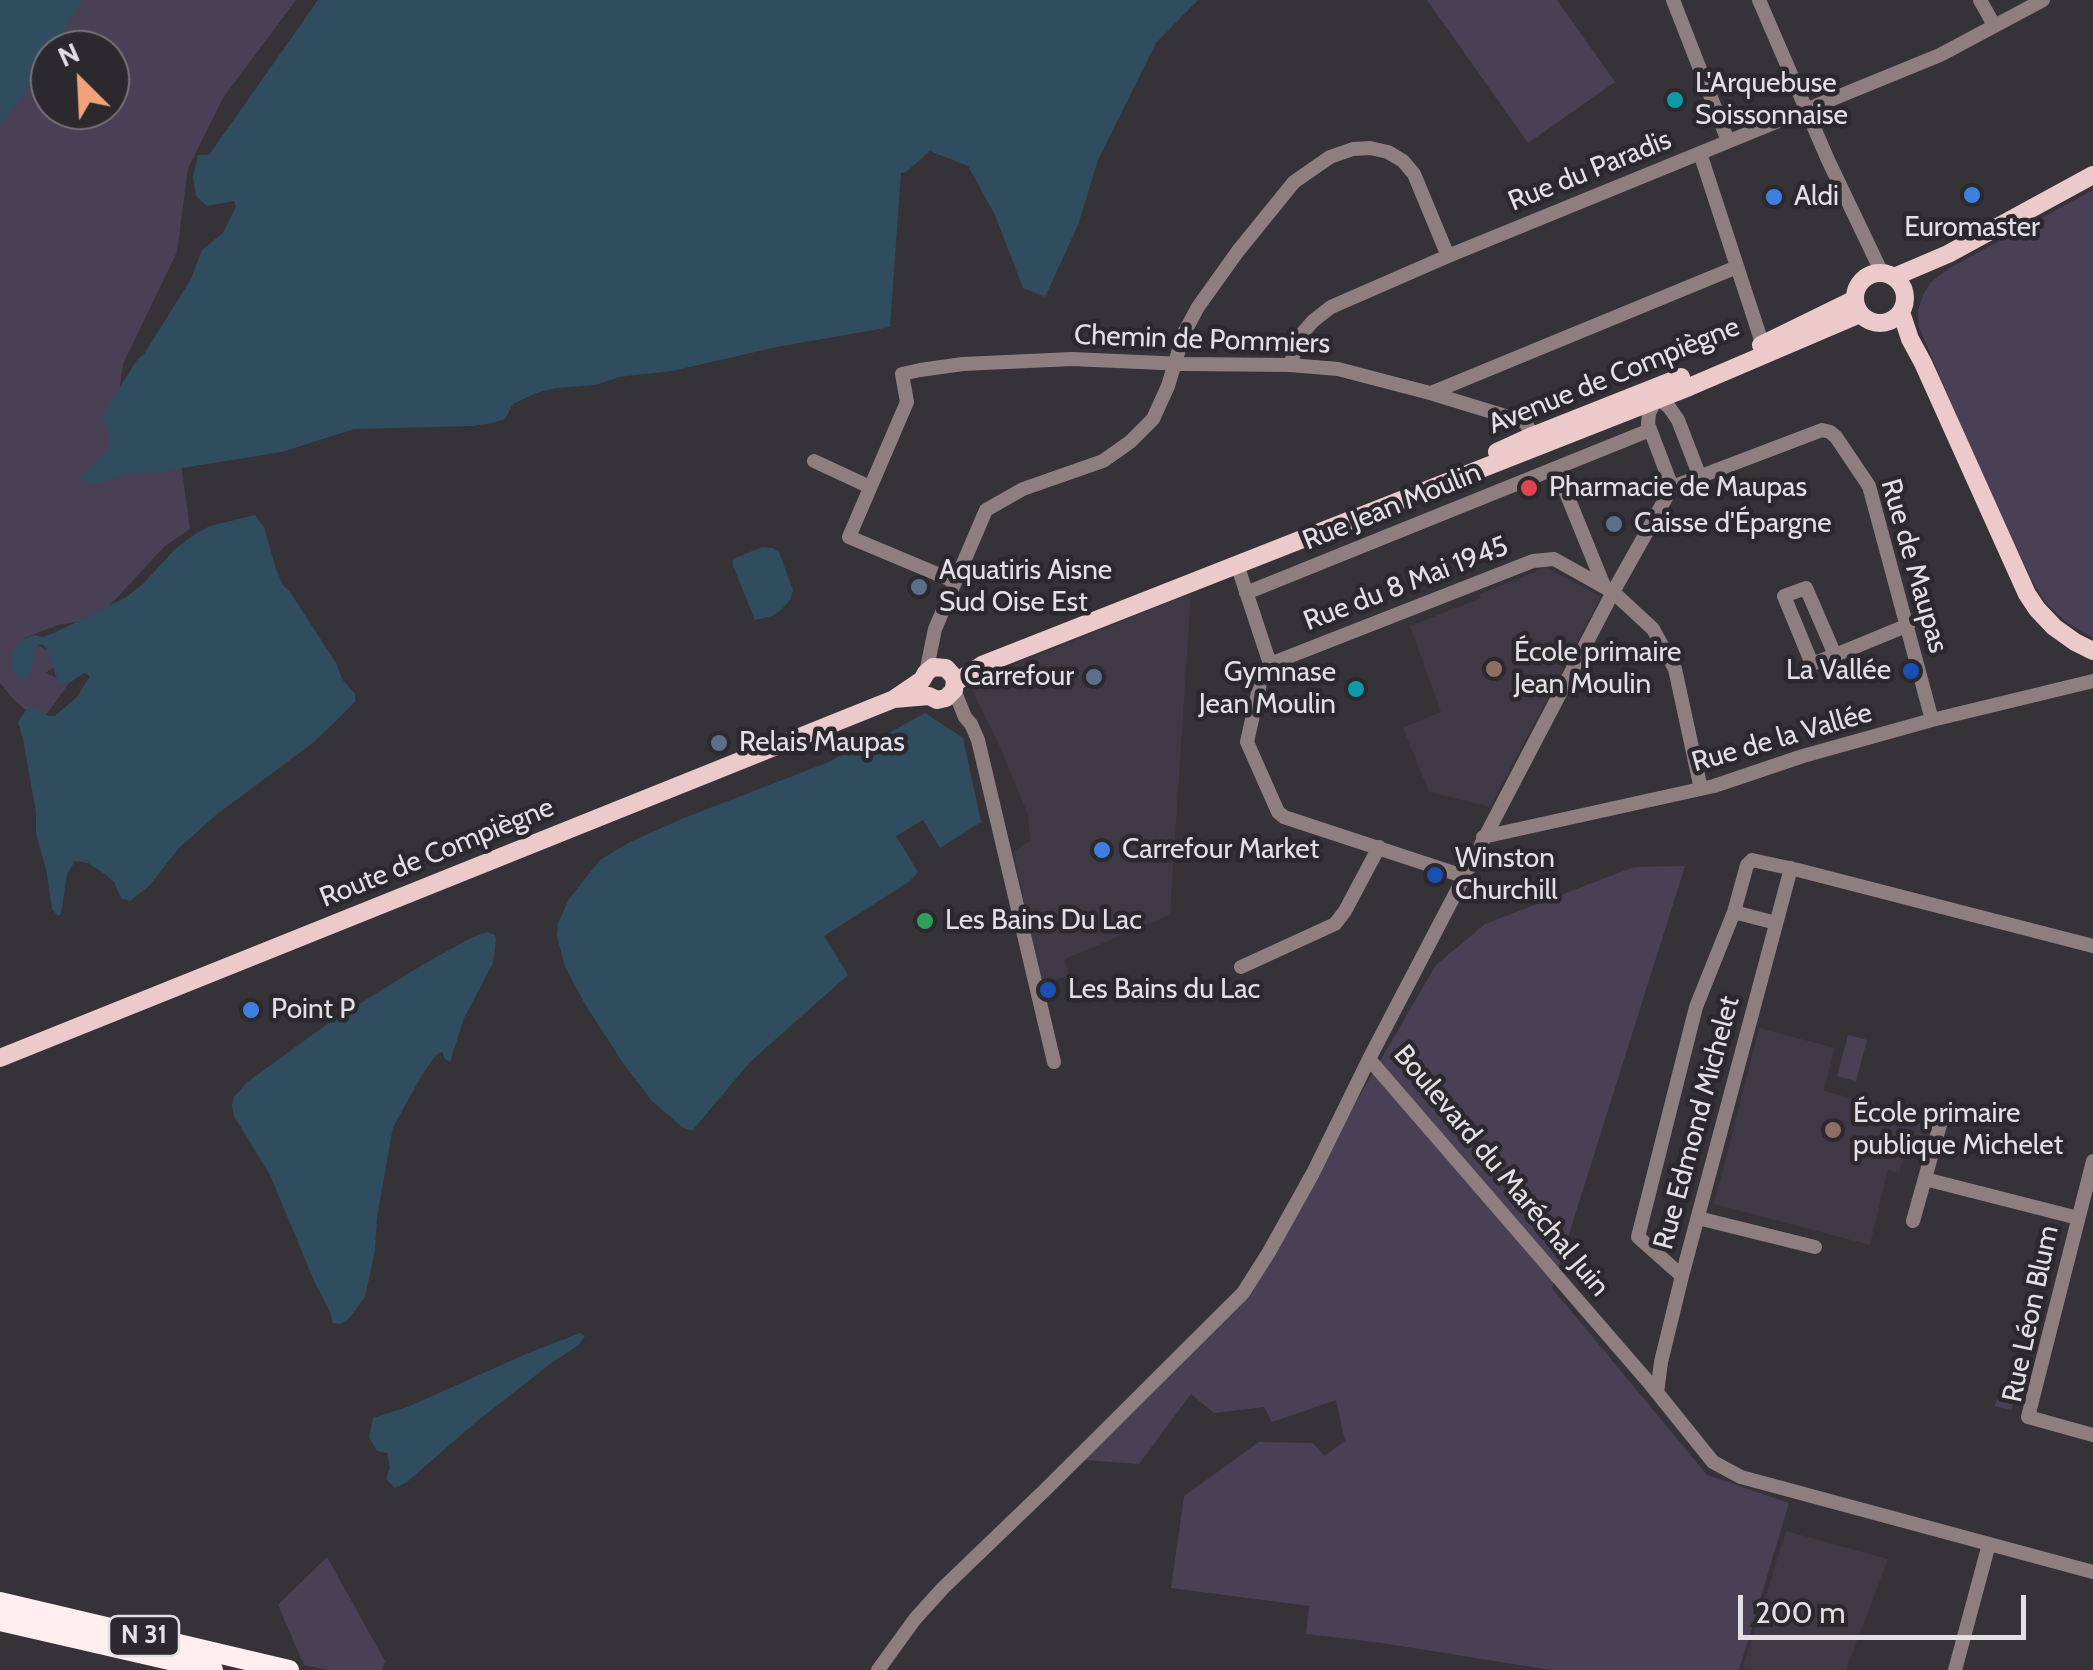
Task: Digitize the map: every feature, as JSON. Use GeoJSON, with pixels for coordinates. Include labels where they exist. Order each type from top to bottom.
{"type":"FeatureCollection","features":[{"type":"Feature","properties":{"kind":"highway","name":"N 31"},"geometry":{"type":"LineString","coordinates":[[0,1602],[289,1670]]}},
{"type":"Feature","properties":{"kind":"highway","name":"N 31"},"geometry":{"type":"LineString","coordinates":[[0,1621],[213,1670]]}},
{"type":"Feature","properties":{"kind":"main road"},"geometry":{"type":"LineString","coordinates":[[1902,312],[1885,323],[1876,323],[1858,307],[1859,284],[1888,279],[1948,254],[2093,176]]}},
{"type":"Feature","properties":{"kind":"main road"},"geometry":{"type":"LineString","coordinates":[[1888,279],[1906,298],[1902,312],[1910,339],[2027,594],[2054,627],[2093,651]]}},
{"type":"Feature","properties":{"kind":"main road","name":"Avenue de Compiègne"},"geometry":{"type":"LineString","coordinates":[[894,700],[1393,503],[1764,350],[1858,307]]}},
{"type":"Feature","properties":{"kind":"main road"},"geometry":{"type":"LineString","coordinates":[[1885,323],[1910,339]]}},
{"type":"Feature","properties":{"kind":"main road","name":"Avenue de Compiègne"},"geometry":{"type":"LineString","coordinates":[[1625,405],[1654,401],[1684,382]]}},
{"type":"Feature","properties":{"kind":"main road","name":"Route de Compiègne"},"geometry":{"type":"LineString","coordinates":[[0,1058],[894,700]]}},
{"type":"Feature","properties":{"kind":"street"},"geometry":{"type":"LineString","coordinates":[[1674,0],[1728,142]]}},
{"type":"Feature","properties":{"kind":"street"},"geometry":{"type":"LineString","coordinates":[[1758,0],[1888,279]]}},
{"type":"Feature","properties":{"kind":"street"},"geometry":{"type":"LineString","coordinates":[[1980,0],[1994,26]]}},
{"type":"Feature","properties":{"kind":"street","name":"Rue du Paradis"},"geometry":{"type":"LineString","coordinates":[[1290,365],[1300,336],[1330,307],[1940,56],[2043,0]]}},
{"type":"Feature","properties":{"kind":"street"},"geometry":{"type":"LineString","coordinates":[[1054,1062],[978,740],[972,724],[952,710],[940,682],[933,641],[954,581],[986,510],[1023,490],[1103,462],[1130,442],[1153,418],[1176,364],[1184,333],[1198,307],[1294,182],[1330,157],[1353,148],[1370,148],[1403,161],[1414,174],[1448,256]]}},
{"type":"Feature","properties":{"kind":"street"},"geometry":{"type":"LineString","coordinates":[[1700,153],[1764,350]]}},
{"type":"Feature","properties":{"kind":"street"},"geometry":{"type":"LineString","coordinates":[[1430,393],[1737,267]]}},
{"type":"Feature","properties":{"kind":"street","name":"Chemin de Pommiers"},"geometry":{"type":"LineString","coordinates":[[870,486],[907,402],[902,374],[1008,360],[1290,365],[1338,370],[1525,422],[1536,441]]}},
{"type":"Feature","properties":{"kind":"street"},"geometry":{"type":"LineString","coordinates":[[1678,420],[1684,382]]}},
{"type":"Feature","properties":{"kind":"street"},"geometry":{"type":"LineString","coordinates":[[1649,427],[1654,401],[1661,401],[1678,420],[1700,477]]}},
{"type":"Feature","properties":{"kind":"street"},"geometry":{"type":"LineString","coordinates":[[1625,405],[1649,427],[1672,487]]}},
{"type":"Feature","properties":{"kind":"street","name":"Rue Jean Moulin"},"geometry":{"type":"LineString","coordinates":[[1246,593],[1649,427]]}},
{"type":"Feature","properties":{"kind":"street","name":"Rue de Maupas"},"geometry":{"type":"LineString","coordinates":[[1672,487],[1822,430],[1836,436],[1869,486],[1932,720]]}},
{"type":"Feature","properties":{"kind":"street"},"geometry":{"type":"LineString","coordinates":[[814,461],[870,486],[849,537],[954,581]]}},
{"type":"Feature","properties":{"kind":"street"},"geometry":{"type":"LineString","coordinates":[[1556,468],[1609,590],[1653,629],[1675,669],[1701,788]]}},
{"type":"Feature","properties":{"kind":"street","name":"Boulevard du Maréchal Juin"},"geometry":{"type":"LineString","coordinates":[[1672,487],[1609,590],[1369,1059],[1713,1462],[1742,1477],[2093,1572]]}},
{"type":"Feature","properties":{"kind":"street","name":"Rue du 8 Mai 1945"},"geometry":{"type":"LineString","coordinates":[[1270,664],[1533,561],[1554,559],[1609,590]]}},
{"type":"Feature","properties":{"kind":"street"},"geometry":{"type":"LineString","coordinates":[[1238,564],[1270,664],[1260,679],[1248,742],[1278,812],[1463,876]]}},
{"type":"Feature","properties":{"kind":"street"},"geometry":{"type":"LineString","coordinates":[[1834,655],[1806,588],[1784,596],[1812,664],[1908,626]]}},
{"type":"Feature","properties":{"kind":"street","name":"Rue de la Vallée"},"geometry":{"type":"LineString","coordinates":[[1484,837],[1701,788],[1932,720],[2093,680]]}},
{"type":"Feature","properties":{"kind":"street"},"geometry":{"type":"LineString","coordinates":[[1241,966],[1335,924],[1379,847]]}},
{"type":"Feature","properties":{"kind":"street"},"geometry":{"type":"LineString","coordinates":[[1682,1276],[1638,1237],[1696,1008],[1734,912],[1747,864],[1752,860],[1791,868],[2093,946]]}},
{"type":"Feature","properties":{"kind":"street","name":"Rue Edmond Michelet"},"geometry":{"type":"LineString","coordinates":[[1658,1393],[1661,1362],[1682,1276],[1791,868]]}},
{"type":"Feature","properties":{"kind":"street"},"geometry":{"type":"LineString","coordinates":[[1734,912],[1776,923]]}},
{"type":"Feature","properties":{"kind":"street"},"geometry":{"type":"LineString","coordinates":[[878,1670],[943,1588],[1242,1293],[1312,1173],[1369,1059]]}},
{"type":"Feature","properties":{"kind":"street"},"geometry":{"type":"LineString","coordinates":[[1913,1220],[1943,1114]]}},
{"type":"Feature","properties":{"kind":"street","name":"Rue Léon Blum"},"geometry":{"type":"LineString","coordinates":[[2093,1160],[2028,1416],[2093,1435]]}},
{"type":"Feature","properties":{"kind":"street"},"geometry":{"type":"LineString","coordinates":[[1925,1179],[2078,1218]]}},
{"type":"Feature","properties":{"kind":"street"},"geometry":{"type":"LineString","coordinates":[[1698,1218],[1815,1247]]}},
{"type":"Feature","properties":{"kind":"street"},"geometry":{"type":"LineString","coordinates":[[1956,1670],[1989,1544]]}},
{"type":"Feature","properties":{"kind":"shaded area"},"geometry":{"type":"Polygon","coordinates":[[[33,0],[296,0],[223,98],[188,168],[177,252],[123,364],[108,469],[181,463],[190,529],[165,546],[98,618],[58,625],[24,638],[67,660],[45,673],[69,683],[41,722],[0,683],[0,40],[33,0]]]}},
{"type":"Feature","properties":{"kind":"shaded area"},"geometry":{"type":"Polygon","coordinates":[[[1427,0],[1557,0],[1615,82],[1528,143],[1427,0]]]}},
{"type":"Feature","properties":{"kind":"shaded area"},"geometry":{"type":"Polygon","coordinates":[[[2093,190],[2093,638],[2066,622],[2046,603],[2032,581],[1919,327],[1918,310],[1931,282],[1948,269],[2093,190]]]}},
{"type":"Feature","properties":{"kind":"shaded area","name":"École primaire Jean Moulin"},"geometry":{"type":"Polygon","coordinates":[[[1546,567],[1601,597],[1490,807],[1429,792],[1403,728],[1441,712],[1410,626],[1546,567]]]}},
{"type":"Feature","properties":{"kind":"shaded area"},"geometry":{"type":"Polygon","coordinates":[[[1191,593],[1170,915],[1065,959],[1069,976],[1042,984],[1013,852],[1030,841],[1028,815],[969,683],[1191,593]]]}},
{"type":"Feature","properties":{"kind":"shaded area"},"geometry":{"type":"Polygon","coordinates":[[[1685,866],[1552,1288],[1707,1475],[1789,1503],[1739,1670],[1551,1670],[1306,1634],[1309,1606],[1171,1588],[1184,1496],[1259,1442],[1313,1443],[1324,1456],[1345,1441],[1336,1400],[1272,1422],[1264,1407],[1214,1413],[1191,1394],[1139,1464],[1083,1460],[1237,1306],[1436,965],[1485,924],[1634,867],[1685,866]]]}},
{"type":"Feature","properties":{"kind":"shaded area","name":"École primaire publique Michelet"},"geometry":{"type":"Polygon","coordinates":[[[1759,1028],[1835,1048],[1824,1091],[1937,1116],[1930,1140],[1920,1138],[1925,1141],[1921,1153],[1907,1148],[1899,1173],[1888,1170],[1870,1245],[1714,1204],[1759,1028]]]}},
{"type":"Feature","properties":{"kind":"shaded area"},"geometry":{"type":"Polygon","coordinates":[[[1848,1035],[1867,1040],[1856,1081],[1837,1076],[1848,1035]]]}},
{"type":"Feature","properties":{"kind":"shaded area"},"geometry":{"type":"Polygon","coordinates":[[[2003,1381],[2019,1386],[2011,1410],[1995,1406],[2003,1381]]]}},
{"type":"Feature","properties":{"kind":"shaded area"},"geometry":{"type":"Polygon","coordinates":[[[1786,1531],[1888,1559],[1846,1670],[1743,1667],[1786,1531]]]}},
{"type":"Feature","properties":{"kind":"shaded area"},"geometry":{"type":"Polygon","coordinates":[[[327,1557],[385,1661],[382,1670],[329,1670],[304,1665],[278,1605],[327,1557]]]}},
{"type":"Feature","properties":{"kind":"water"},"geometry":{"type":"Polygon","coordinates":[[[0,0],[82,0],[64,30],[30,30],[30,85],[0,125],[0,0]]]}},
{"type":"Feature","properties":{"kind":"water"},"geometry":{"type":"Polygon","coordinates":[[[318,0],[1198,0],[1156,43],[1098,160],[1078,225],[1045,297],[1023,288],[995,215],[968,166],[930,151],[901,173],[890,327],[672,371],[619,377],[596,385],[556,388],[513,404],[505,419],[492,423],[354,429],[282,452],[124,474],[102,483],[83,482],[80,477],[110,443],[110,433],[101,420],[104,412],[191,279],[202,250],[223,233],[236,207],[234,201],[207,206],[196,196],[193,177],[198,155],[209,155],[318,0]]]}},
{"type":"Feature","properties":{"kind":"water"},"geometry":{"type":"Polygon","coordinates":[[[255,515],[264,527],[283,585],[336,663],[342,679],[355,694],[355,702],[314,742],[216,815],[130,901],[121,898],[114,882],[105,874],[88,863],[75,861],[67,874],[58,916],[52,909],[36,834],[36,812],[18,722],[29,706],[55,716],[77,697],[90,676],[84,673],[62,685],[42,644],[35,647],[30,676],[21,681],[11,667],[12,653],[26,638],[54,633],[125,598],[195,534],[210,526],[255,515]]]}},
{"type":"Feature","properties":{"kind":"water"},"geometry":{"type":"Polygon","coordinates":[[[762,547],[779,552],[793,590],[781,610],[755,620],[733,559],[762,547]]]}},
{"type":"Feature","properties":{"kind":"water"},"geometry":{"type":"Polygon","coordinates":[[[925,713],[963,738],[981,822],[940,848],[923,820],[896,836],[918,872],[824,936],[848,975],[750,1062],[692,1131],[682,1127],[652,1101],[623,1063],[565,967],[557,936],[558,923],[569,899],[600,860],[630,842],[829,762],[925,713]]]}},
{"type":"Feature","properties":{"kind":"water"},"geometry":{"type":"Polygon","coordinates":[[[487,932],[495,935],[496,940],[493,963],[464,1018],[450,1062],[442,1052],[436,1055],[393,1127],[365,1297],[347,1321],[333,1323],[270,1175],[234,1116],[234,1097],[246,1083],[330,1022],[424,964],[487,932]]]}},
{"type":"Feature","properties":{"kind":"water"},"geometry":{"type":"Polygon","coordinates":[[[580,1333],[585,1336],[579,1345],[476,1422],[407,1482],[395,1488],[386,1479],[390,1468],[387,1453],[377,1451],[369,1437],[373,1418],[580,1333]]]}},
{"type":"Feature","properties":{"kind":"place","name":"L'Arquebuse Soissonnaise"},"geometry":{"type":"Point","coordinates":[1675,100]}},
{"type":"Feature","properties":{"kind":"place","name":"Euromaster"},"geometry":{"type":"Point","coordinates":[1972,195]}},
{"type":"Feature","properties":{"kind":"place","name":"Aldi"},"geometry":{"type":"Point","coordinates":[1774,197]}},
{"type":"Feature","properties":{"kind":"place","name":"Pharmacie de Maupas"},"geometry":{"type":"Point","coordinates":[1529,488]}},
{"type":"Feature","properties":{"kind":"place","name":"Caisse d'Épargne"},"geometry":{"type":"Point","coordinates":[1614,524]}},
{"type":"Feature","properties":{"kind":"place","name":"Aquatiris Aisne Sud Oise Est"},"geometry":{"type":"Point","coordinates":[919,587]}},
{"type":"Feature","properties":{"kind":"place","name":"École primaire Jean Moulin"},"geometry":{"type":"Point","coordinates":[1494,669]}},
{"type":"Feature","properties":{"kind":"place","name":"La Vallée"},"geometry":{"type":"Point","coordinates":[1911,671]}},
{"type":"Feature","properties":{"kind":"place","name":"Carrefour"},"geometry":{"type":"Point","coordinates":[1094,677]}},
{"type":"Feature","properties":{"kind":"place","name":"Gymnase Jean Moulin"},"geometry":{"type":"Point","coordinates":[1356,689]}},
{"type":"Feature","properties":{"kind":"place","name":"Relais Maupas"},"geometry":{"type":"Point","coordinates":[719,743]}},
{"type":"Feature","properties":{"kind":"place","name":"Carrefour Market"},"geometry":{"type":"Point","coordinates":[1102,850]}},
{"type":"Feature","properties":{"kind":"place","name":"Winston Churchill"},"geometry":{"type":"Point","coordinates":[1435,875]}},
{"type":"Feature","properties":{"kind":"place","name":"Les Bains Du Lac"},"geometry":{"type":"Point","coordinates":[925,921]}},
{"type":"Feature","properties":{"kind":"place","name":"Les Bains du Lac"},"geometry":{"type":"Point","coordinates":[1048,990]}},
{"type":"Feature","properties":{"kind":"place","name":"Point P"},"geometry":{"type":"Point","coordinates":[251,1010]}},
{"type":"Feature","properties":{"kind":"place","name":"École primaire publique Michelet"},"geometry":{"type":"Point","coordinates":[1833,1130]}}]}
